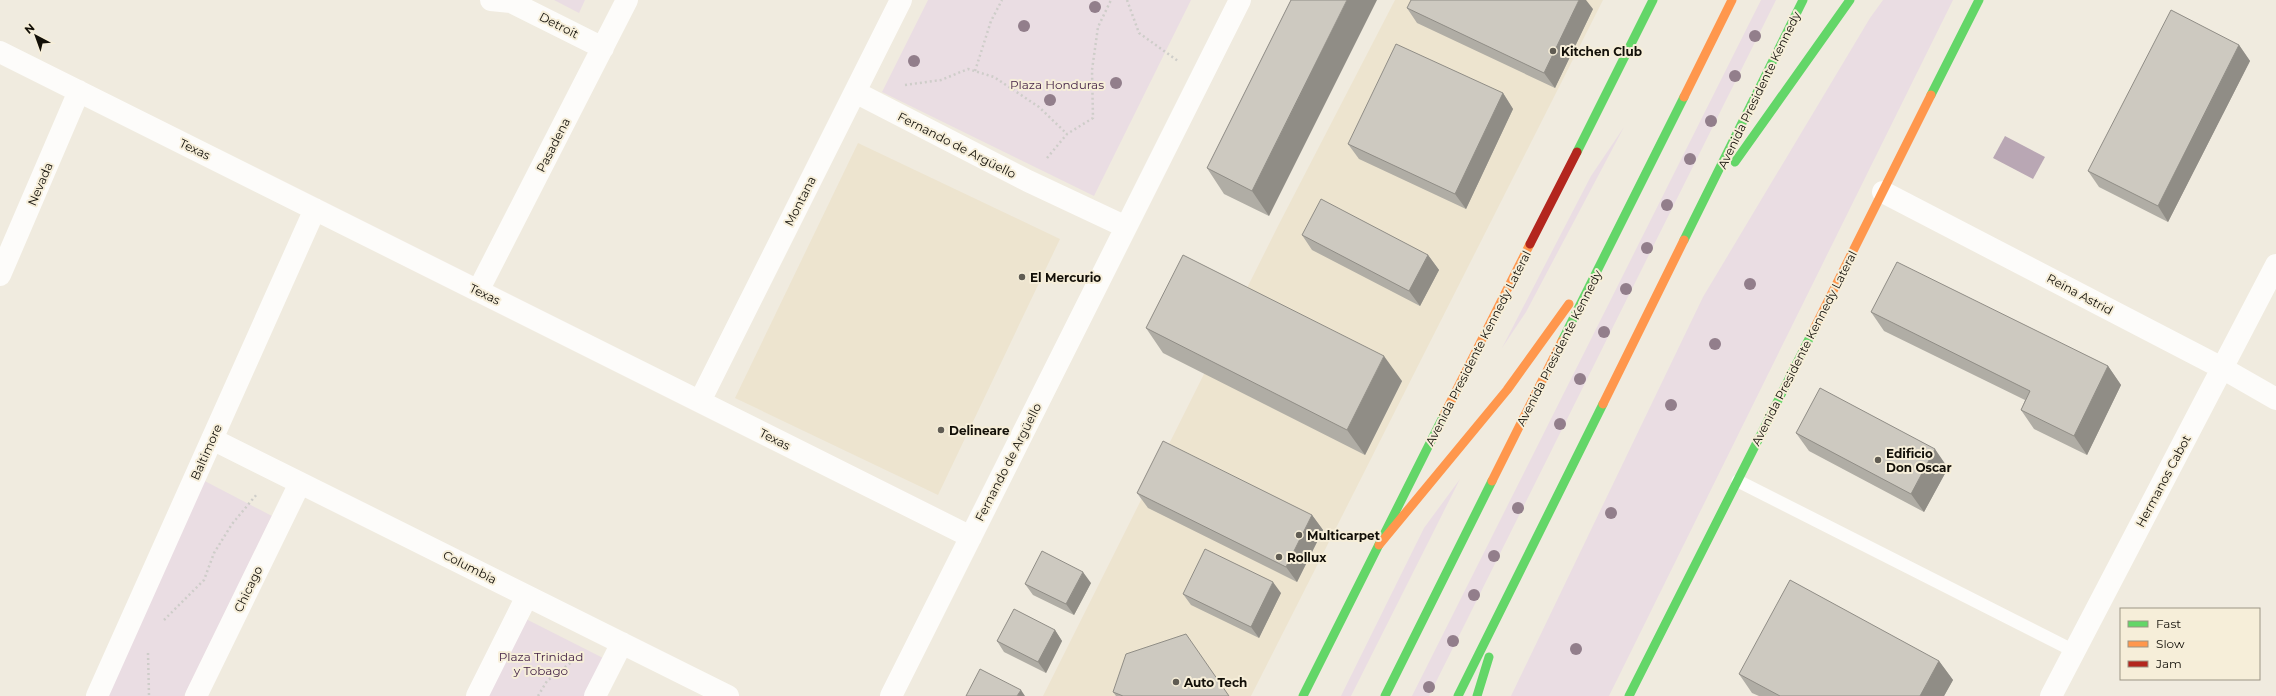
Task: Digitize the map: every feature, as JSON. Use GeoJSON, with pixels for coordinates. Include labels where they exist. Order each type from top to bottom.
{"type":"FeatureCollection","features":[{"type":"Feature","properties":{"kind":"main road","name":"Avenida Presidente Kennedy Lateral"},"geometry":{"type":"LineString","coordinates":[[1303,696],[1653,0]]}},
{"type":"Feature","properties":{"kind":"main road","name":"Avenida Presidente Kennedy"},"geometry":{"type":"LineString","coordinates":[[1385,696],[1732,0]]}},
{"type":"Feature","properties":{"kind":"main road","name":"Avenida Presidente Kennedy"},"geometry":{"type":"LineString","coordinates":[[1458,696],[1803,0]]}},
{"type":"Feature","properties":{"kind":"main road"},"geometry":{"type":"LineString","coordinates":[[1696,217],[1850,0]]}},
{"type":"Feature","properties":{"kind":"main road","name":"Avenida Presidente Kennedy Lateral"},"geometry":{"type":"LineString","coordinates":[[1629,696],[1979,0]]}},
{"type":"Feature","properties":{"kind":"main road"},"geometry":{"type":"LineString","coordinates":[[1379,545],[1506,390],[1608,249]]}},
{"type":"Feature","properties":{"kind":"main road"},"geometry":{"type":"LineString","coordinates":[[1477,696],[1510,590]]}},
{"type":"Feature","properties":{"kind":"street","name":"Detroit"},"geometry":{"type":"LineString","coordinates":[[491,0],[512,2],[603,48]]}},
{"type":"Feature","properties":{"kind":"street","name":"Pasadena"},"geometry":{"type":"LineString","coordinates":[[478,291],[627,0]]}},
{"type":"Feature","properties":{"kind":"street","name":"Montana"},"geometry":{"type":"LineString","coordinates":[[700,401],[900,0]]}},
{"type":"Feature","properties":{"kind":"street","name":"Fernando de Argüello"},"geometry":{"type":"LineString","coordinates":[[891,696],[1240,0]]}},
{"type":"Feature","properties":{"kind":"street","name":"Texas"},"geometry":{"type":"LineString","coordinates":[[0,52],[971,537]]}},
{"type":"Feature","properties":{"kind":"street","name":"Nevada"},"geometry":{"type":"LineString","coordinates":[[0,275],[79,91]]}},
{"type":"Feature","properties":{"kind":"street","name":"Fernando de Argüello"},"geometry":{"type":"LineString","coordinates":[[855,92],[1028,181],[1126,227]]}},
{"type":"Feature","properties":{"kind":"street","name":"Reina Astrid"},"geometry":{"type":"LineString","coordinates":[[1883,192],[2222,368],[2276,399]]}},
{"type":"Feature","properties":{"kind":"street","name":"Baltimore"},"geometry":{"type":"LineString","coordinates":[[97,696],[315,209]]}},
{"type":"Feature","properties":{"kind":"street","name":"Hermanos Cabot"},"geometry":{"type":"LineString","coordinates":[[2057,694],[2074,651],[2276,265]]}},
{"type":"Feature","properties":{"kind":"street","name":"Columbia"},"geometry":{"type":"LineString","coordinates":[[212,439],[728,696]]}},
{"type":"Feature","properties":{"kind":"street","name":"Chicago"},"geometry":{"type":"LineString","coordinates":[[196,696],[300,482]]}},
{"type":"Feature","properties":{"kind":"street"},"geometry":{"type":"LineString","coordinates":[[477,696],[527,596]]}},
{"type":"Feature","properties":{"kind":"street"},"geometry":{"type":"LineString","coordinates":[[595,696],[615,640]]}},
{"type":"Feature","properties":{"kind":"lane"},"geometry":{"type":"LineString","coordinates":[[1738,481],[2074,651]]}},
{"type":"Feature","properties":{"kind":"path"},"geometry":{"type":"LineString","coordinates":[[975,71],[991,21],[1002,0]]}},
{"type":"Feature","properties":{"kind":"path"},"geometry":{"type":"LineString","coordinates":[[1028,181],[1067,134],[1093,118],[1092,70],[1098,27],[1111,0]]}},
{"type":"Feature","properties":{"kind":"path"},"geometry":{"type":"LineString","coordinates":[[1127,0],[1139,33],[1201,77]]}},
{"type":"Feature","properties":{"kind":"path"},"geometry":{"type":"LineString","coordinates":[[902,85],[941,80],[968,69],[975,71],[994,77],[1039,107],[1067,134]]}},
{"type":"Feature","properties":{"kind":"path"},"geometry":{"type":"LineString","coordinates":[[160,625],[204,580],[214,553],[232,524],[277,471]]}},
{"type":"Feature","properties":{"kind":"path"},"geometry":{"type":"LineString","coordinates":[[538,696],[547,681],[615,640]]}},
{"type":"Feature","properties":{"kind":"path"},"geometry":{"type":"LineString","coordinates":[[148,648],[149,696]]}},
{"type":"Feature","properties":{"kind":"shaded area"},"geometry":{"type":"Polygon","coordinates":[[[1395,0],[1603,0],[1251,696],[1043,696],[1278,226],[1395,0]]]}},
{"type":"Feature","properties":{"kind":"shaded area"},"geometry":{"type":"Polygon","coordinates":[[[2005,136],[2045,157],[2033,179],[1993,158],[2005,136]]]}},
{"type":"Feature","properties":{"kind":"shaded area"},"geometry":{"type":"Polygon","coordinates":[[[858,143],[1060,239],[938,495],[735,398],[858,143]]]}},
{"type":"Feature","properties":{"kind":"green space"},"geometry":{"type":"Polygon","coordinates":[[[554,0],[585,0],[579,13],[554,0]]]}},
{"type":"Feature","properties":{"kind":"green space","name":"Plaza Honduras"},"geometry":{"type":"Polygon","coordinates":[[[928,0],[1191,0],[1094,196],[882,92],[928,0]]]}},
{"type":"Feature","properties":{"kind":"green space"},"geometry":{"type":"Polygon","coordinates":[[[1761,0],[1776,0],[1429,696],[1412,696],[1761,0]]]}},
{"type":"Feature","properties":{"kind":"green space"},"geometry":{"type":"Polygon","coordinates":[[[1883,0],[1953,0],[1609,696],[1511,696],[1703,297],[1870,18],[1883,0]]]}},
{"type":"Feature","properties":{"kind":"green space"},"geometry":{"type":"Polygon","coordinates":[[[1624,127],[1526,312],[1502,348],[1591,176],[1624,127]]]}},
{"type":"Feature","properties":{"kind":"green space"},"geometry":{"type":"Polygon","coordinates":[[[199,478],[272,516],[184,696],[103,696],[199,478]]]}},
{"type":"Feature","properties":{"kind":"green space"},"geometry":{"type":"Polygon","coordinates":[[[1460,479],[1351,696],[1341,696],[1424,528],[1460,479]]]}},
{"type":"Feature","properties":{"kind":"green space","name":"Plaza Trinidad y Tobago"},"geometry":{"type":"Polygon","coordinates":[[[526,619],[605,659],[587,696],[487,696],[526,619]]]}},
{"type":"Feature","properties":{"kind":"building"},"geometry":{"type":"Polygon","coordinates":[[[1291,0],[1347,0],[1252,191],[1207,168],[1291,0]]]}},
{"type":"Feature","properties":{"kind":"building"},"geometry":{"type":"Polygon","coordinates":[[[1411,0],[1579,0],[1544,73],[1407,8],[1411,0]]]}},
{"type":"Feature","properties":{"kind":"building"},"geometry":{"type":"Polygon","coordinates":[[[2171,10],[2239,45],[2158,206],[2088,171],[2171,10]]]}},
{"type":"Feature","properties":{"kind":"building"},"geometry":{"type":"Polygon","coordinates":[[[1396,44],[1503,93],[1455,194],[1348,144],[1396,44]]]}},
{"type":"Feature","properties":{"kind":"building"},"geometry":{"type":"Polygon","coordinates":[[[1321,199],[1428,255],[1409,291],[1302,235],[1321,199]]]}},
{"type":"Feature","properties":{"kind":"building"},"geometry":{"type":"Polygon","coordinates":[[[1183,255],[1384,356],[1347,430],[1146,328],[1183,255]]]}},
{"type":"Feature","properties":{"kind":"building"},"geometry":{"type":"Polygon","coordinates":[[[1897,262],[2108,366],[2074,436],[2021,410],[2030,391],[1871,312],[1897,262]]]}},
{"type":"Feature","properties":{"kind":"building","name":"Edificio Don Oscar"},"geometry":{"type":"Polygon","coordinates":[[[1820,388],[1935,449],[1911,494],[1796,433],[1820,388]]]}},
{"type":"Feature","properties":{"kind":"building"},"geometry":{"type":"Polygon","coordinates":[[[1163,441],[1312,515],[1286,567],[1137,493],[1163,441]]]}},
{"type":"Feature","properties":{"kind":"building"},"geometry":{"type":"Polygon","coordinates":[[[1205,549],[1273,582],[1251,627],[1183,594],[1205,549]]]}},
{"type":"Feature","properties":{"kind":"building"},"geometry":{"type":"Polygon","coordinates":[[[1042,551],[1083,572],[1066,604],[1025,584],[1042,551]]]}},
{"type":"Feature","properties":{"kind":"building"},"geometry":{"type":"Polygon","coordinates":[[[1790,580],[1939,661],[1920,696],[1780,696],[1739,674],[1790,580]]]}},
{"type":"Feature","properties":{"kind":"building"},"geometry":{"type":"Polygon","coordinates":[[[1014,609],[1055,630],[1038,662],[997,641],[1014,609]]]}},
{"type":"Feature","properties":{"kind":"building","name":"Auto Tech"},"geometry":{"type":"Polygon","coordinates":[[[1186,634],[1229,696],[1123,696],[1113,692],[1126,654],[1186,634]]]}},
{"type":"Feature","properties":{"kind":"building"},"geometry":{"type":"Polygon","coordinates":[[[980,669],[1021,690],[1017,696],[966,696],[980,669]]]}},
{"type":"Feature","properties":{"kind":"traffic: fast"},"geometry":{"type":"LineString","coordinates":[[1577,152],[1653,0]]}},
{"type":"Feature","properties":{"kind":"traffic: fast"},"geometry":{"type":"LineString","coordinates":[[1684,240],[1803,0]]}},
{"type":"Feature","properties":{"kind":"traffic: fast"},"geometry":{"type":"LineString","coordinates":[[1735,162],[1850,0]]}},
{"type":"Feature","properties":{"kind":"traffic: fast"},"geometry":{"type":"LineString","coordinates":[[1931,95],[1979,0]]}},
{"type":"Feature","properties":{"kind":"traffic: fast"},"geometry":{"type":"LineString","coordinates":[[1562,341],[1684,97]]}},
{"type":"Feature","properties":{"kind":"traffic: fast"},"geometry":{"type":"LineString","coordinates":[[1629,696],[1813,331]]}},
{"type":"Feature","properties":{"kind":"traffic: fast"},"geometry":{"type":"LineString","coordinates":[[1458,696],[1603,404]]}},
{"type":"Feature","properties":{"kind":"traffic: fast"},"geometry":{"type":"LineString","coordinates":[[1303,696],[1444,415]]}},
{"type":"Feature","properties":{"kind":"traffic: fast"},"geometry":{"type":"LineString","coordinates":[[1385,696],[1492,481]]}},
{"type":"Feature","properties":{"kind":"traffic: fast"},"geometry":{"type":"LineString","coordinates":[[1477,696],[1489,657]]}},
{"type":"Feature","properties":{"kind":"traffic: slow"},"geometry":{"type":"LineString","coordinates":[[1684,97],[1732,0]]}},
{"type":"Feature","properties":{"kind":"traffic: slow"},"geometry":{"type":"LineString","coordinates":[[1813,331],[1931,95]]}},
{"type":"Feature","properties":{"kind":"traffic: slow"},"geometry":{"type":"LineString","coordinates":[[1603,404],[1684,240]]}},
{"type":"Feature","properties":{"kind":"traffic: slow"},"geometry":{"type":"LineString","coordinates":[[1444,415],[1530,244]]}},
{"type":"Feature","properties":{"kind":"traffic: slow"},"geometry":{"type":"LineString","coordinates":[[1379,545],[1507,390],[1569,304]]}},
{"type":"Feature","properties":{"kind":"traffic: slow"},"geometry":{"type":"LineString","coordinates":[[1492,481],[1562,341]]}},
{"type":"Feature","properties":{"kind":"traffic: jam"},"geometry":{"type":"LineString","coordinates":[[1530,244],[1577,152]]}},
{"type":"Feature","properties":{"kind":"place","name":"Kitchen Club"},"geometry":{"type":"Point","coordinates":[1553,51]}},
{"type":"Feature","properties":{"kind":"place","name":"El Mercurio"},"geometry":{"type":"Point","coordinates":[1022,277]}},
{"type":"Feature","properties":{"kind":"place","name":"Delineare"},"geometry":{"type":"Point","coordinates":[941,430]}},
{"type":"Feature","properties":{"kind":"place","name":"Edificio Don Oscar"},"geometry":{"type":"Point","coordinates":[1878,460]}},
{"type":"Feature","properties":{"kind":"place","name":"Multicarpet"},"geometry":{"type":"Point","coordinates":[1299,535]}},
{"type":"Feature","properties":{"kind":"place","name":"Rollux"},"geometry":{"type":"Point","coordinates":[1279,557]}},
{"type":"Feature","properties":{"kind":"place","name":"Auto Tech"},"geometry":{"type":"Point","coordinates":[1176,682]}}]}
